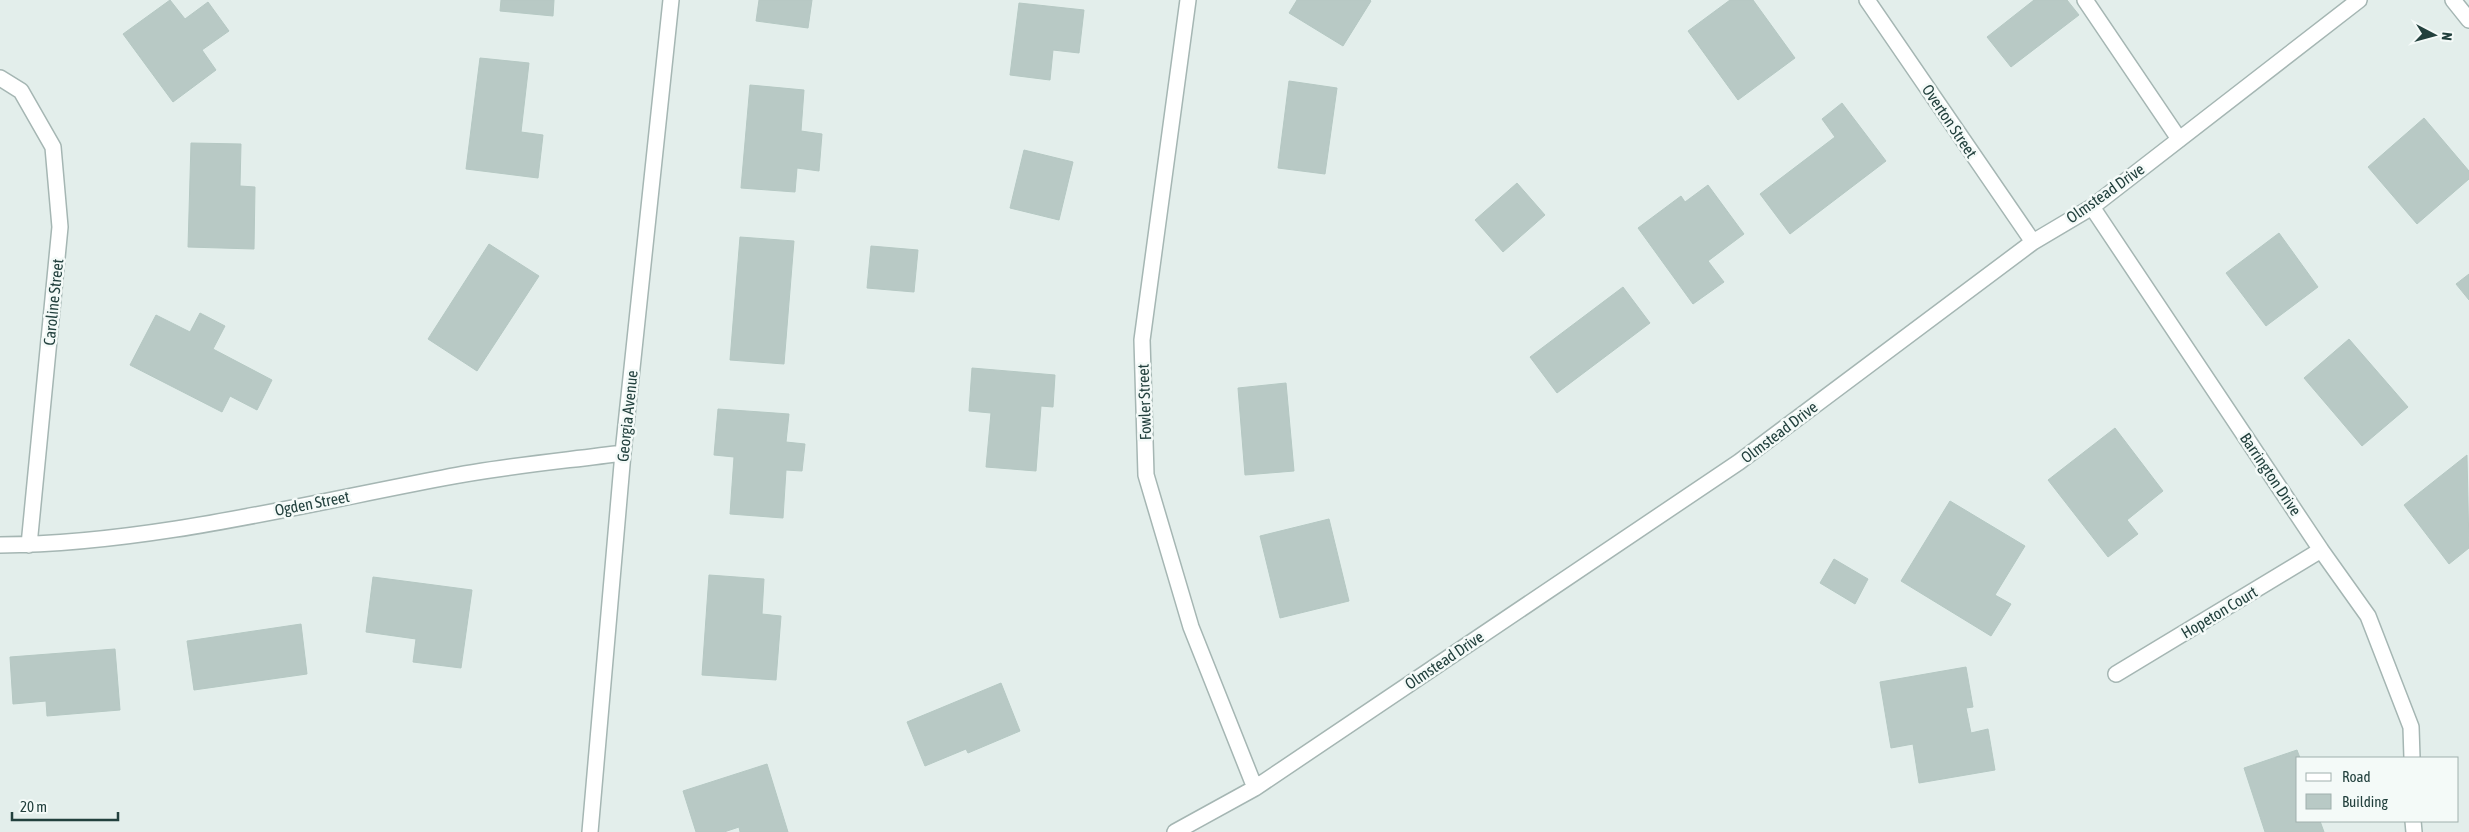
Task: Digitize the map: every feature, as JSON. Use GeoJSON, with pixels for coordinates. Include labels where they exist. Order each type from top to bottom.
{"type":"FeatureCollection","features":[{"type":"Feature","properties":{"kind":"street","name":"Georgia Avenue"},"geometry":{"type":"LineString","coordinates":[[590,832],[623,453],[671,0]]}},
{"type":"Feature","properties":{"kind":"street","name":"Fowler Street"},"geometry":{"type":"LineString","coordinates":[[1188,0],[1142,340],[1146,475],[1191,627],[1254,788]]}},
{"type":"Feature","properties":{"kind":"street","name":"Overton Street"},"geometry":{"type":"LineString","coordinates":[[1868,0],[2033,242]]}},
{"type":"Feature","properties":{"kind":"street"},"geometry":{"type":"LineString","coordinates":[[2085,0],[2179,139]]}},
{"type":"Feature","properties":{"kind":"street","name":"Olmstead Drive"},"geometry":{"type":"LineString","coordinates":[[1175,832],[1254,788],[1739,462],[2033,242],[2092,207],[2359,0]]}},
{"type":"Feature","properties":{"kind":"street"},"geometry":{"type":"LineString","coordinates":[[2453,0],[2469,20]]}},
{"type":"Feature","properties":{"kind":"street","name":"Caroline Street"},"geometry":{"type":"LineString","coordinates":[[0,78],[21,91],[53,147],[60,227],[28,545]]}},
{"type":"Feature","properties":{"kind":"street","name":"Barrington Drive"},"geometry":{"type":"LineString","coordinates":[[2092,207],[2321,550],[2368,616],[2411,727],[2412,757]]}},
{"type":"Feature","properties":{"kind":"street","name":"Ogden Street"},"geometry":{"type":"LineString","coordinates":[[0,546],[122,536],[227,519],[447,477],[623,453]]}},
{"type":"Feature","properties":{"kind":"street","name":"Hopeton Court"},"geometry":{"type":"LineString","coordinates":[[2116,674],[2321,550]]}},
{"type":"Feature","properties":{"kind":"building"},"geometry":{"type":"Polygon","coordinates":[[[170,0],[185,19],[208,2],[229,31],[202,50],[216,70],[173,102],[123,34],[170,0]]]}},
{"type":"Feature","properties":{"kind":"building"},"geometry":{"type":"Polygon","coordinates":[[[501,0],[554,0],[553,16],[500,11],[501,0]]]}},
{"type":"Feature","properties":{"kind":"building"},"geometry":{"type":"Polygon","coordinates":[[[759,0],[812,0],[808,28],[756,21],[759,0]]]}},
{"type":"Feature","properties":{"kind":"building"},"geometry":{"type":"Polygon","coordinates":[[[1297,0],[1371,1],[1343,46],[1289,13],[1297,0]]]}},
{"type":"Feature","properties":{"kind":"building"},"geometry":{"type":"Polygon","coordinates":[[[1730,0],[1753,0],[1795,58],[1738,100],[1688,31],[1730,0]]]}},
{"type":"Feature","properties":{"kind":"building"},"geometry":{"type":"Polygon","coordinates":[[[2034,0],[2067,0],[2079,15],[2011,67],[1987,37],[2034,0]]]}},
{"type":"Feature","properties":{"kind":"building"},"geometry":{"type":"Polygon","coordinates":[[[1019,3],[1084,10],[1079,53],[1053,50],[1050,80],[1010,75],[1019,3]]]}},
{"type":"Feature","properties":{"kind":"building"},"geometry":{"type":"Polygon","coordinates":[[[480,58],[529,63],[521,132],[543,135],[538,178],[466,169],[480,58]]]}},
{"type":"Feature","properties":{"kind":"building"},"geometry":{"type":"Polygon","coordinates":[[[1289,81],[1337,88],[1325,174],[1278,168],[1289,81]]]}},
{"type":"Feature","properties":{"kind":"building"},"geometry":{"type":"Polygon","coordinates":[[[750,85],[804,90],[801,131],[822,134],[819,171],[797,168],[795,192],[741,188],[750,85]]]}},
{"type":"Feature","properties":{"kind":"building"},"geometry":{"type":"Polygon","coordinates":[[[1842,103],[1886,161],[1790,234],[1760,194],[1835,137],[1822,119],[1842,103]]]}},
{"type":"Feature","properties":{"kind":"building"},"geometry":{"type":"Polygon","coordinates":[[[2424,118],[2469,171],[2469,179],[2417,224],[2368,167],[2424,118]]]}},
{"type":"Feature","properties":{"kind":"building"},"geometry":{"type":"Polygon","coordinates":[[[191,143],[241,144],[240,186],[255,187],[254,249],[188,247],[191,143]]]}},
{"type":"Feature","properties":{"kind":"building"},"geometry":{"type":"Polygon","coordinates":[[[1024,150],[1073,162],[1059,220],[1010,208],[1024,150]]]}},
{"type":"Feature","properties":{"kind":"building"},"geometry":{"type":"Polygon","coordinates":[[[1517,183],[1545,215],[1503,252],[1475,220],[1517,183]]]}},
{"type":"Feature","properties":{"kind":"building"},"geometry":{"type":"Polygon","coordinates":[[[1708,185],[1744,234],[1708,261],[1724,282],[1693,304],[1638,228],[1681,196],[1685,202],[1708,185]]]}},
{"type":"Feature","properties":{"kind":"building"},"geometry":{"type":"Polygon","coordinates":[[[2279,233],[2318,287],[2266,326],[2226,273],[2279,233]]]}},
{"type":"Feature","properties":{"kind":"building"},"geometry":{"type":"Polygon","coordinates":[[[740,237],[794,241],[784,364],[730,360],[740,237]]]}},
{"type":"Feature","properties":{"kind":"building"},"geometry":{"type":"Polygon","coordinates":[[[489,244],[539,276],[477,371],[428,339],[489,244]]]}},
{"type":"Feature","properties":{"kind":"building"},"geometry":{"type":"Polygon","coordinates":[[[871,246],[918,250],[914,292],[867,288],[871,246]]]}},
{"type":"Feature","properties":{"kind":"building"},"geometry":{"type":"Polygon","coordinates":[[[2469,274],[2469,300],[2456,284],[2469,274]]]}},
{"type":"Feature","properties":{"kind":"building"},"geometry":{"type":"Polygon","coordinates":[[[1623,287],[1650,323],[1557,393],[1530,357],[1623,287]]]}},
{"type":"Feature","properties":{"kind":"building"},"geometry":{"type":"Polygon","coordinates":[[[200,313],[225,326],[213,349],[272,380],[257,410],[230,396],[222,412],[130,365],[156,315],[190,332],[200,313]]]}},
{"type":"Feature","properties":{"kind":"building"},"geometry":{"type":"Polygon","coordinates":[[[2349,339],[2408,407],[2362,446],[2304,378],[2349,339]]]}},
{"type":"Feature","properties":{"kind":"building"},"geometry":{"type":"Polygon","coordinates":[[[972,368],[1055,375],[1053,407],[1041,406],[1036,471],[986,467],[991,413],[969,411],[972,368]]]}},
{"type":"Feature","properties":{"kind":"building"},"geometry":{"type":"Polygon","coordinates":[[[1286,383],[1294,471],[1245,475],[1238,388],[1286,383]]]}},
{"type":"Feature","properties":{"kind":"building"},"geometry":{"type":"Polygon","coordinates":[[[718,409],[789,414],[786,442],[805,444],[802,471],[786,470],[783,518],[730,514],[734,457],[714,455],[718,409]]]}},
{"type":"Feature","properties":{"kind":"building"},"geometry":{"type":"Polygon","coordinates":[[[2115,428],[2163,491],[2127,520],[2138,534],[2108,557],[2048,480],[2115,428]]]}},
{"type":"Feature","properties":{"kind":"building"},"geometry":{"type":"Polygon","coordinates":[[[2467,455],[2469,548],[2449,564],[2404,505],[2467,455]]]}},
{"type":"Feature","properties":{"kind":"building"},"geometry":{"type":"Polygon","coordinates":[[[1950,501],[2025,546],[1995,595],[2011,604],[1991,636],[1901,581],[1950,501]]]}},
{"type":"Feature","properties":{"kind":"building"},"geometry":{"type":"Polygon","coordinates":[[[1329,519],[1349,601],[1280,618],[1260,536],[1329,519]]]}},
{"type":"Feature","properties":{"kind":"building"},"geometry":{"type":"Polygon","coordinates":[[[1834,559],[1868,579],[1855,604],[1820,583],[1834,559]]]}},
{"type":"Feature","properties":{"kind":"building"},"geometry":{"type":"Polygon","coordinates":[[[709,575],[764,579],[762,614],[781,616],[776,680],[702,675],[709,575]]]}},
{"type":"Feature","properties":{"kind":"building"},"geometry":{"type":"Polygon","coordinates":[[[373,577],[472,590],[461,668],[413,662],[416,639],[366,632],[373,577]]]}},
{"type":"Feature","properties":{"kind":"building"},"geometry":{"type":"Polygon","coordinates":[[[301,624],[307,674],[194,690],[187,641],[301,624]]]}},
{"type":"Feature","properties":{"kind":"building"},"geometry":{"type":"Polygon","coordinates":[[[115,649],[120,710],[47,716],[46,701],[13,704],[10,657],[115,649]]]}},
{"type":"Feature","properties":{"kind":"building"},"geometry":{"type":"Polygon","coordinates":[[[1966,667],[1973,707],[1966,708],[1971,733],[1988,729],[1995,770],[1919,783],[1913,744],[1891,748],[1880,682],[1966,667]]]}},
{"type":"Feature","properties":{"kind":"building"},"geometry":{"type":"Polygon","coordinates":[[[1001,683],[1020,731],[968,753],[966,749],[925,766],[907,722],[1001,683]]]}},
{"type":"Feature","properties":{"kind":"building"},"geometry":{"type":"Polygon","coordinates":[[[2297,750],[2300,757],[2296,757],[2296,822],[2320,822],[2324,832],[2265,832],[2244,768],[2297,750]]]}},
{"type":"Feature","properties":{"kind":"building"},"geometry":{"type":"Polygon","coordinates":[[[767,764],[788,832],[740,832],[739,827],[724,832],[696,832],[683,791],[767,764]]]}}]}
